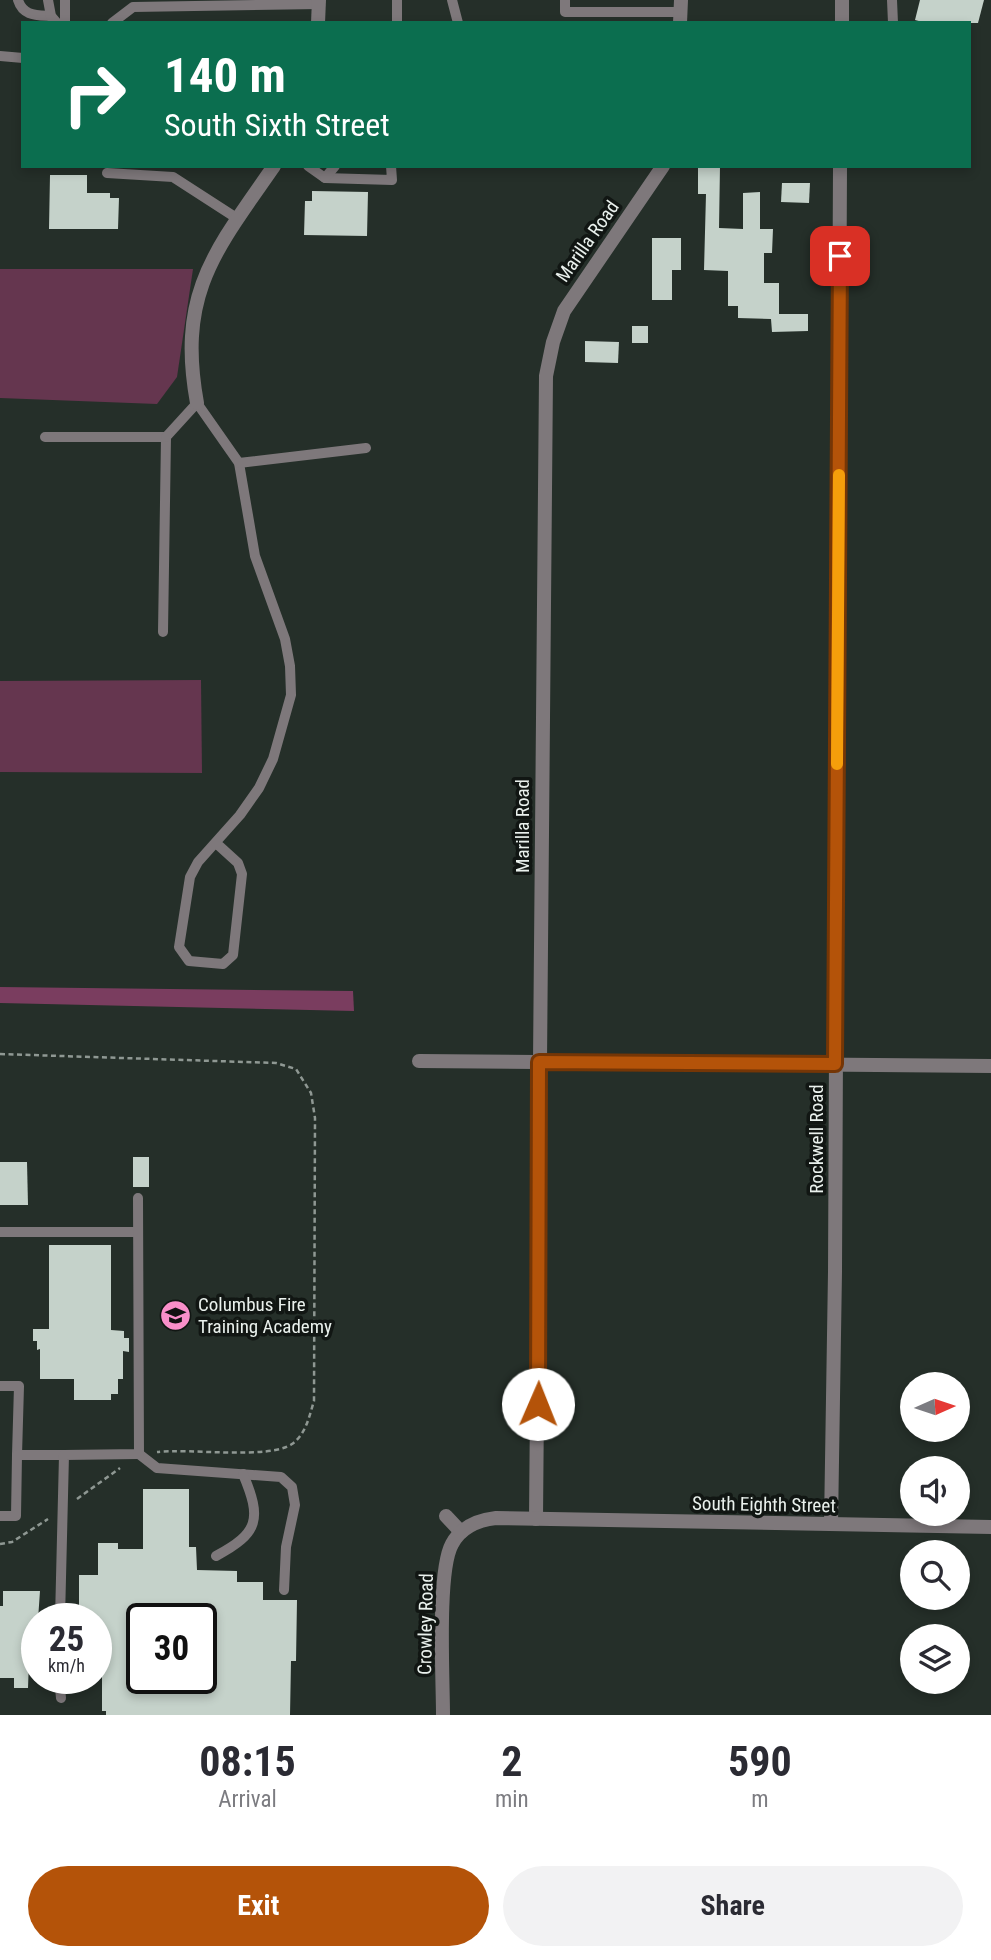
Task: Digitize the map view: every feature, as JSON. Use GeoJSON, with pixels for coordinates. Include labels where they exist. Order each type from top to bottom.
{"type":"FeatureCollection","features":[{"type":"Feature","properties":{"kind":"street"},"geometry":{"type":"LineString","coordinates":[[842,0],[842,21]]}},
{"type":"Feature","properties":{"kind":"street"},"geometry":{"type":"LineString","coordinates":[[318,2],[318,21]]}},
{"type":"Feature","properties":{"kind":"street"},"geometry":{"type":"LineString","coordinates":[[197,403],[190,348],[202,281],[212,259],[273,168]]}},
{"type":"Feature","properties":{"kind":"street","name":"Marilla Road"},"geometry":{"type":"LineString","coordinates":[[536,1519],[546,376],[553,342],[564,311],[662,168]]}},
{"type":"Feature","properties":{"kind":"street","name":"Rockwell Road"},"geometry":{"type":"LineString","coordinates":[[831,1524],[840,168]]}},
{"type":"Feature","properties":{"kind":"street"},"geometry":{"type":"LineString","coordinates":[[419,1061],[991,1066]]}},
{"type":"Feature","properties":{"kind":"street"},"geometry":{"type":"LineString","coordinates":[[446,1516],[461,1532],[482,1520],[536,1519]]}},
{"type":"Feature","properties":{"kind":"street","name":"South Eighth Street"},"geometry":{"type":"LineString","coordinates":[[536,1519],[991,1527]]}},
{"type":"Feature","properties":{"kind":"street","name":"Crowley Road"},"geometry":{"type":"LineString","coordinates":[[443,1715],[444,1570],[449,1549],[461,1532]]}},
{"type":"Feature","properties":{"kind":"lane"},"geometry":{"type":"LineString","coordinates":[[18,0],[21,9],[28,13],[54,19]]}},
{"type":"Feature","properties":{"kind":"lane"},"geometry":{"type":"LineString","coordinates":[[48,0],[54,19]]}},
{"type":"Feature","properties":{"kind":"lane"},"geometry":{"type":"LineString","coordinates":[[65,0],[65,21]]}},
{"type":"Feature","properties":{"kind":"lane"},"geometry":{"type":"LineString","coordinates":[[397,0],[397,21]]}},
{"type":"Feature","properties":{"kind":"lane"},"geometry":{"type":"LineString","coordinates":[[452,0],[457,21]]}},
{"type":"Feature","properties":{"kind":"lane"},"geometry":{"type":"LineString","coordinates":[[565,0],[565,12],[680,12]]}},
{"type":"Feature","properties":{"kind":"lane"},"geometry":{"type":"LineString","coordinates":[[892,0],[893,21]]}},
{"type":"Feature","properties":{"kind":"lane"},"geometry":{"type":"LineString","coordinates":[[114,21],[134,3],[318,2]]}},
{"type":"Feature","properties":{"kind":"lane"},"geometry":{"type":"LineString","coordinates":[[0,56],[21,58]]}},
{"type":"Feature","properties":{"kind":"lane"},"geometry":{"type":"LineString","coordinates":[[311,168],[325,178],[392,180],[391,168]]}},
{"type":"Feature","properties":{"kind":"lane"},"geometry":{"type":"LineString","coordinates":[[325,178],[333,168]]}},
{"type":"Feature","properties":{"kind":"lane"},"geometry":{"type":"LineString","coordinates":[[107,173],[173,177],[238,219]]}},
{"type":"Feature","properties":{"kind":"lane"},"geometry":{"type":"LineString","coordinates":[[163,632],[166,437],[197,403],[239,463],[255,556],[285,639],[290,666],[291,695],[273,759],[259,788],[216,844],[198,862],[190,877],[179,947],[189,961],[223,964],[233,955],[242,874],[238,863],[216,844]]}},
{"type":"Feature","properties":{"kind":"lane"},"geometry":{"type":"LineString","coordinates":[[45,437],[166,437]]}},
{"type":"Feature","properties":{"kind":"lane"},"geometry":{"type":"LineString","coordinates":[[239,463],[366,447]]}},
{"type":"Feature","properties":{"kind":"lane"},"geometry":{"type":"LineString","coordinates":[[138,1198],[139,1454]]}},
{"type":"Feature","properties":{"kind":"lane"},"geometry":{"type":"LineString","coordinates":[[0,1232],[138,1231]]}},
{"type":"Feature","properties":{"kind":"lane"},"geometry":{"type":"LineString","coordinates":[[0,1386],[19,1386],[16,1516],[0,1516]]}},
{"type":"Feature","properties":{"kind":"lane"},"geometry":{"type":"LineString","coordinates":[[17,1455],[139,1454],[157,1468],[281,1477],[292,1488],[295,1505],[286,1547],[284,1590]]}},
{"type":"Feature","properties":{"kind":"lane"},"geometry":{"type":"LineString","coordinates":[[60,1603],[64,1455]]}},
{"type":"Feature","properties":{"kind":"lane"},"geometry":{"type":"LineString","coordinates":[[216,1556],[240,1543],[254,1524],[253,1497],[243,1474]]}},
{"type":"Feature","properties":{"kind":"lane"},"geometry":{"type":"LineString","coordinates":[[61,1694],[61,1698]]}},
{"type":"Feature","properties":{"kind":"path"},"geometry":{"type":"LineString","coordinates":[[0,1054],[276,1063],[296,1069],[311,1093],[315,1118],[314,1401],[306,1428],[291,1445],[270,1451],[164,1451],[139,1454],[63,1509],[12,1542],[0,1544]]}},
{"type":"Feature","properties":{"kind":"shaded area"},"geometry":{"type":"Polygon","coordinates":[[[0,269],[193,269],[177,377],[157,404],[0,398],[0,269]]]}},
{"type":"Feature","properties":{"kind":"shaded area"},"geometry":{"type":"Polygon","coordinates":[[[201,680],[202,773],[0,772],[0,681],[201,680]]]}},
{"type":"Feature","properties":{"kind":"shaded area"},"geometry":{"type":"Polygon","coordinates":[[[0,987],[353,991],[354,1011],[0,1003],[0,987]]]}},
{"type":"Feature","properties":{"kind":"building"},"geometry":{"type":"Polygon","coordinates":[[[920,0],[984,0],[978,23],[915,20],[920,0]]]}},
{"type":"Feature","properties":{"kind":"building"},"geometry":{"type":"Polygon","coordinates":[[[698,168],[720,168],[719,228],[743,229],[743,193],[760,192],[760,229],[773,229],[772,253],[764,253],[764,283],[779,283],[779,314],[808,314],[808,331],[772,332],[771,319],[738,318],[738,306],[728,306],[728,271],[704,270],[706,194],[698,194],[698,168]]]}},
{"type":"Feature","properties":{"kind":"building"},"geometry":{"type":"Polygon","coordinates":[[[50,175],[87,175],[87,193],[110,193],[110,198],[119,198],[118,229],[49,229],[50,175]]]}},
{"type":"Feature","properties":{"kind":"building"},"geometry":{"type":"Polygon","coordinates":[[[782,183],[810,183],[809,203],[781,202],[782,183]]]}},
{"type":"Feature","properties":{"kind":"building"},"geometry":{"type":"Polygon","coordinates":[[[312,191],[368,192],[367,236],[304,235],[305,201],[312,201],[312,191]]]}},
{"type":"Feature","properties":{"kind":"building"},"geometry":{"type":"Polygon","coordinates":[[[652,238],[681,238],[681,270],[672,270],[672,300],[652,300],[652,238]]]}},
{"type":"Feature","properties":{"kind":"building"},"geometry":{"type":"Polygon","coordinates":[[[632,326],[648,326],[648,343],[632,343],[632,326]]]}},
{"type":"Feature","properties":{"kind":"building"},"geometry":{"type":"Polygon","coordinates":[[[585,341],[619,342],[618,363],[585,362],[585,341]]]}},
{"type":"Feature","properties":{"kind":"building"},"geometry":{"type":"Polygon","coordinates":[[[133,1157],[149,1157],[149,1187],[133,1187],[133,1157]]]}},
{"type":"Feature","properties":{"kind":"building"},"geometry":{"type":"Polygon","coordinates":[[[0,1162],[27,1162],[28,1205],[0,1205],[0,1162]]]}},
{"type":"Feature","properties":{"kind":"building"},"geometry":{"type":"Polygon","coordinates":[[[49,1245],[111,1245],[111,1330],[124,1331],[124,1338],[129,1338],[129,1352],[123,1351],[123,1379],[118,1379],[118,1394],[111,1394],[111,1400],[74,1400],[74,1379],[40,1379],[40,1349],[37,1350],[37,1341],[33,1341],[33,1329],[49,1329],[49,1245]]]}},
{"type":"Feature","properties":{"kind":"building"},"geometry":{"type":"Polygon","coordinates":[[[143,1489],[189,1489],[189,1547],[196,1547],[197,1570],[237,1571],[237,1582],[263,1582],[263,1600],[297,1600],[296,1661],[291,1661],[290,1715],[106,1715],[106,1711],[102,1711],[102,1694],[112,1694],[112,1603],[79,1603],[79,1575],[98,1575],[98,1543],[118,1543],[118,1549],[143,1549],[143,1489]]]}},
{"type":"Feature","properties":{"kind":"building"},"geometry":{"type":"Polygon","coordinates":[[[3,1591],[40,1591],[39,1603],[21,1603],[21,1688],[14,1688],[14,1678],[0,1678],[0,1606],[3,1606],[3,1591]]]}},
{"type":"Feature","properties":{"kind":"slow traffic"},"geometry":{"type":"LineString","coordinates":[[837,764],[839,475]]}},
{"type":"Feature","properties":{"kind":"place","name":"Columbus Fire Training Academy"},"geometry":{"type":"Point","coordinates":[175,1315]}},
{"type":"Feature","properties":{"kind":"route"},"geometry":{"type":"LineString","coordinates":[[538,1404],[539,1062],[835,1064],[840,256]]}}]}
